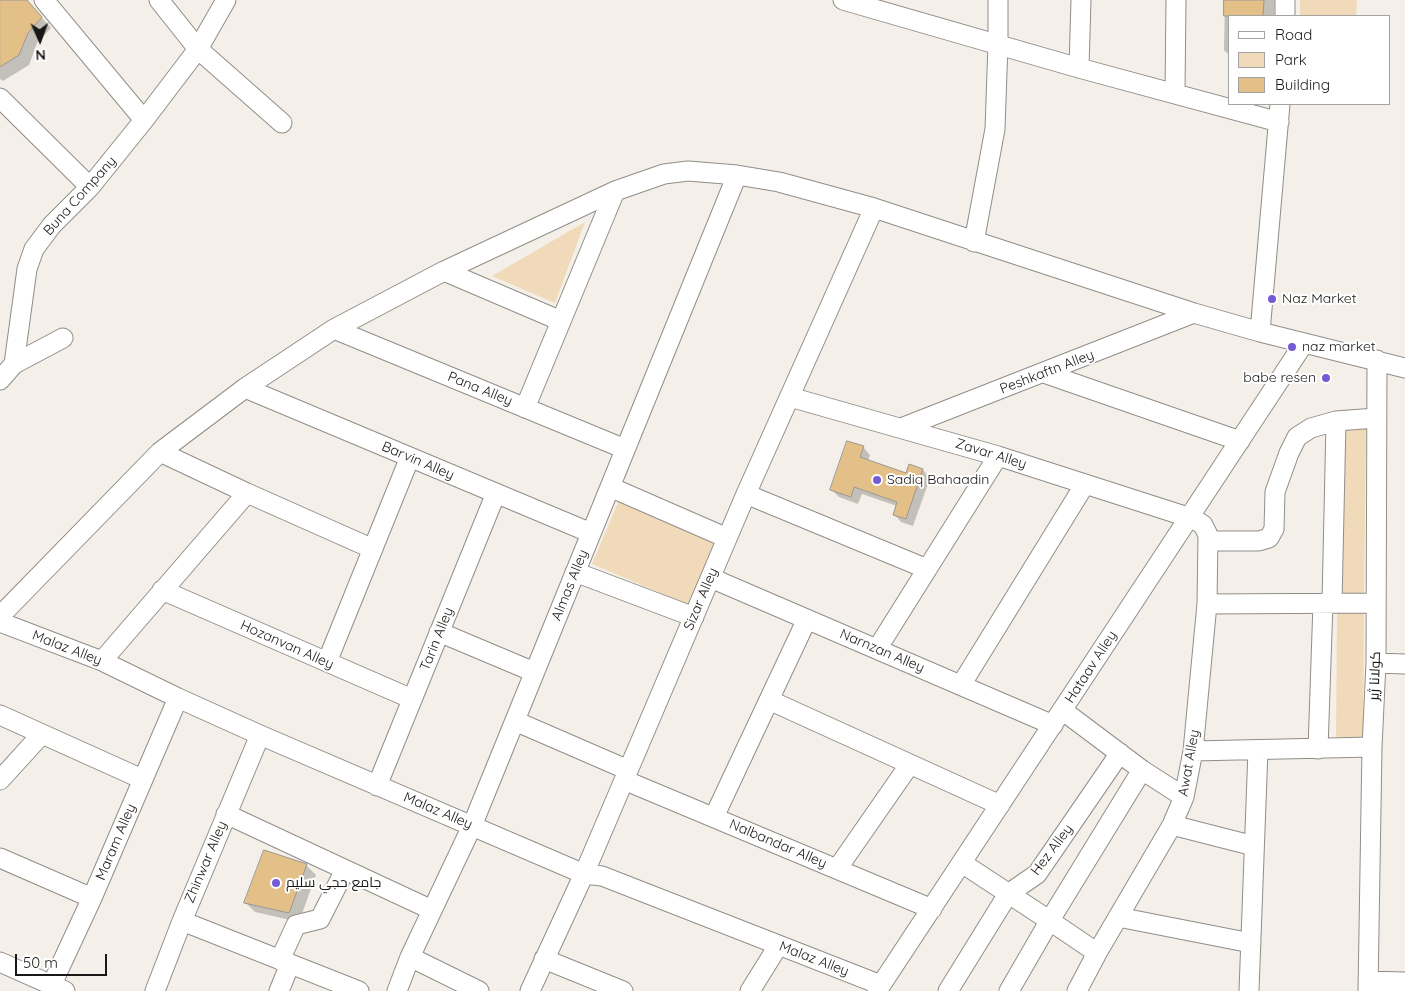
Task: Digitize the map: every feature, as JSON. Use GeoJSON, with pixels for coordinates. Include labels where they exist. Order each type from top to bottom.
{"type":"FeatureCollection","features":[{"type":"Feature","properties":{"kind":"street"},"geometry":{"type":"LineString","coordinates":[[44,0],[144,120]]}},
{"type":"Feature","properties":{"kind":"street"},"geometry":{"type":"LineString","coordinates":[[159,0],[198,49],[282,123]]}},
{"type":"Feature","properties":{"kind":"street","name":"Buna Company"},"geometry":{"type":"LineString","coordinates":[[14,364],[27,269],[34,248],[52,225],[90,187],[144,120],[198,49],[226,0]]}},
{"type":"Feature","properties":{"kind":"street"},"geometry":{"type":"LineString","coordinates":[[843,0],[1079,68],[1175,93],[1228,103]]}},
{"type":"Feature","properties":{"kind":"street"},"geometry":{"type":"LineString","coordinates":[[974,242],[995,129],[998,0]]}},
{"type":"Feature","properties":{"kind":"street"},"geometry":{"type":"LineString","coordinates":[[1079,68],[1081,0]]}},
{"type":"Feature","properties":{"kind":"street"},"geometry":{"type":"LineString","coordinates":[[1175,93],[1176,0]]}},
{"type":"Feature","properties":{"kind":"street"},"geometry":{"type":"LineString","coordinates":[[1285,0],[1285,15]]}},
{"type":"Feature","properties":{"kind":"street"},"geometry":{"type":"LineString","coordinates":[[0,98],[90,187]]}},
{"type":"Feature","properties":{"kind":"street"},"geometry":{"type":"LineString","coordinates":[[1238,105],[1280,113],[1260,332]]}},
{"type":"Feature","properties":{"kind":"street"},"geometry":{"type":"LineString","coordinates":[[0,616],[160,452],[245,388],[334,329],[444,271],[616,191],[664,174],[688,171],[737,175],[779,182],[874,208],[1194,313],[1260,332],[1405,368]]}},
{"type":"Feature","properties":{"kind":"street","name":"Almas Alley"},"geometry":{"type":"LineString","coordinates":[[397,991],[410,956],[472,826],[737,175]]}},
{"type":"Feature","properties":{"kind":"street"},"geometry":{"type":"LineString","coordinates":[[525,408],[616,191]]}},
{"type":"Feature","properties":{"kind":"street","name":"Sizar Alley"},"geometry":{"type":"LineString","coordinates":[[530,991],[584,874],[746,494],[874,208]]}},
{"type":"Feature","properties":{"kind":"street"},"geometry":{"type":"LineString","coordinates":[[444,271],[561,321]]}},
{"type":"Feature","properties":{"kind":"street","name":"Peshkaftn Alley"},"geometry":{"type":"LineString","coordinates":[[901,428],[1194,313]]}},
{"type":"Feature","properties":{"kind":"street","name":"Pana Alley"},"geometry":{"type":"LineString","coordinates":[[334,329],[625,449]]}},
{"type":"Feature","properties":{"kind":"street"},"geometry":{"type":"LineString","coordinates":[[0,380],[14,364],[63,338]]}},
{"type":"Feature","properties":{"kind":"street","name":"Hataav Alley"},"geometry":{"type":"LineString","coordinates":[[879,988],[1304,343]]}},
{"type":"Feature","properties":{"kind":"street","name":"کولانا ژیر"},"geometry":{"type":"LineString","coordinates":[[1368,986],[1372,747],[1376,664],[1377,360]]}},
{"type":"Feature","properties":{"kind":"street"},"geometry":{"type":"LineString","coordinates":[[1044,373],[1240,441]]}},
{"type":"Feature","properties":{"kind":"street","name":"Barvin Alley"},"geometry":{"type":"LineString","coordinates":[[245,388],[591,533]]}},
{"type":"Feature","properties":{"kind":"street","name":"Zavar Alley"},"geometry":{"type":"LineString","coordinates":[[790,397],[998,456],[1190,517]]}},
{"type":"Feature","properties":{"kind":"street"},"geometry":{"type":"LineString","coordinates":[[1190,517],[1203,525],[1208,535],[1208,540],[1260,542],[1269,538],[1274,529],[1276,492],[1289,453],[1297,437],[1311,428],[1336,421],[1376,418]]}},
{"type":"Feature","properties":{"kind":"street"},"geometry":{"type":"LineString","coordinates":[[1318,749],[1336,421]]}},
{"type":"Feature","properties":{"kind":"street"},"geometry":{"type":"LineString","coordinates":[[160,452],[247,494],[372,549]]}},
{"type":"Feature","properties":{"kind":"street"},"geometry":{"type":"LineString","coordinates":[[877,649],[998,456]]}},
{"type":"Feature","properties":{"kind":"street"},"geometry":{"type":"LineString","coordinates":[[327,662],[410,457]]}},
{"type":"Feature","properties":{"kind":"street"},"geometry":{"type":"LineString","coordinates":[[961,685],[1086,484]]}},
{"type":"Feature","properties":{"kind":"street"},"geometry":{"type":"LineString","coordinates":[[610,487],[727,538]]}},
{"type":"Feature","properties":{"kind":"street","name":"Tarin Alley"},"geometry":{"type":"LineString","coordinates":[[377,786],[496,493]]}},
{"type":"Feature","properties":{"kind":"street"},"geometry":{"type":"LineString","coordinates":[[102,661],[247,494]]}},
{"type":"Feature","properties":{"kind":"street"},"geometry":{"type":"LineString","coordinates":[[746,494],[927,569]]}},
{"type":"Feature","properties":{"kind":"street","name":"Awat Alley"},"geometry":{"type":"LineString","coordinates":[[1078,991],[1097,953],[1172,825],[1184,798],[1193,751],[1207,604],[1208,540]]}},
{"type":"Feature","properties":{"kind":"street"},"geometry":{"type":"LineString","coordinates":[[575,572],[694,617]]}},
{"type":"Feature","properties":{"kind":"street","name":"Narnzan Alley"},"geometry":{"type":"LineString","coordinates":[[711,578],[961,685],[1058,717],[1120,753],[1184,798]]}},
{"type":"Feature","properties":{"kind":"street","name":"Hozanvan Alley"},"geometry":{"type":"LineString","coordinates":[[162,590],[412,699]]}},
{"type":"Feature","properties":{"kind":"street"},"geometry":{"type":"LineString","coordinates":[[1207,604],[1376,603]]}},
{"type":"Feature","properties":{"kind":"street"},"geometry":{"type":"LineString","coordinates":[[714,817],[807,619]]}},
{"type":"Feature","properties":{"kind":"street","name":"Malaz Alley"},"geometry":{"type":"LineString","coordinates":[[0,622],[102,661],[178,698],[377,786],[584,874],[602,876],[879,988]]}},
{"type":"Feature","properties":{"kind":"street"},"geometry":{"type":"LineString","coordinates":[[439,632],[534,672]]}},
{"type":"Feature","properties":{"kind":"street"},"geometry":{"type":"LineString","coordinates":[[1376,664],[1405,664]]}},
{"type":"Feature","properties":{"kind":"street","name":"Maram Alley"},"geometry":{"type":"LineString","coordinates":[[58,988],[92,898],[178,698]]}},
{"type":"Feature","properties":{"kind":"street"},"geometry":{"type":"LineString","coordinates":[[769,700],[1000,805]]}},
{"type":"Feature","properties":{"kind":"street"},"geometry":{"type":"LineString","coordinates":[[0,715],[142,779]]}},
{"type":"Feature","properties":{"kind":"street","name":"Nalbandar Alley"},"geometry":{"type":"LineString","coordinates":[[514,721],[714,817],[932,908]]}},
{"type":"Feature","properties":{"kind":"street","name":"Zhinwar Alley"},"geometry":{"type":"LineString","coordinates":[[155,991],[260,734]]}},
{"type":"Feature","properties":{"kind":"street"},"geometry":{"type":"LineString","coordinates":[[0,780],[41,735]]}},
{"type":"Feature","properties":{"kind":"street"},"geometry":{"type":"LineString","coordinates":[[1193,751],[1372,747]]}},
{"type":"Feature","properties":{"kind":"street"},"geometry":{"type":"LineString","coordinates":[[1249,991],[1258,750]]}},
{"type":"Feature","properties":{"kind":"street","name":"Hez Alley"},"geometry":{"type":"LineString","coordinates":[[948,991],[1008,894],[1037,874],[1120,753]]}},
{"type":"Feature","properties":{"kind":"street"},"geometry":{"type":"LineString","coordinates":[[838,869],[910,764]]}},
{"type":"Feature","properties":{"kind":"street"},"geometry":{"type":"LineString","coordinates":[[1009,991],[1142,770]]}},
{"type":"Feature","properties":{"kind":"street"},"geometry":{"type":"LineString","coordinates":[[226,814],[432,910]]}},
{"type":"Feature","properties":{"kind":"street"},"geometry":{"type":"LineString","coordinates":[[1172,825],[1254,846]]}},
{"type":"Feature","properties":{"kind":"street"},"geometry":{"type":"LineString","coordinates":[[0,858],[92,898]]}},
{"type":"Feature","properties":{"kind":"street"},"geometry":{"type":"LineString","coordinates":[[962,863],[1097,953]]}},
{"type":"Feature","properties":{"kind":"street"},"geometry":{"type":"LineString","coordinates":[[278,991],[296,924],[320,919],[345,870]]}},
{"type":"Feature","properties":{"kind":"street"},"geometry":{"type":"LineString","coordinates":[[1118,917],[1250,943]]}},
{"type":"Feature","properties":{"kind":"street"},"geometry":{"type":"LineString","coordinates":[[182,921],[359,991]]}},
{"type":"Feature","properties":{"kind":"street"},"geometry":{"type":"LineString","coordinates":[[750,991],[778,946]]}},
{"type":"Feature","properties":{"kind":"street"},"geometry":{"type":"LineString","coordinates":[[410,956],[479,991]]}},
{"type":"Feature","properties":{"kind":"street"},"geometry":{"type":"LineString","coordinates":[[544,960],[623,991]]}},
{"type":"Feature","properties":{"kind":"street"},"geometry":{"type":"LineString","coordinates":[[0,962],[58,988]]}},
{"type":"Feature","properties":{"kind":"street"},"geometry":{"type":"LineString","coordinates":[[1368,986],[1405,982]]}},
{"type":"Feature","properties":{"kind":"green space"},"geometry":{"type":"Polygon","coordinates":[[[1300,0],[1357,0],[1356,15],[1300,15],[1300,0]]]}},
{"type":"Feature","properties":{"kind":"green space"},"geometry":{"type":"Polygon","coordinates":[[[585,222],[555,303],[492,276],[585,222]]]}},
{"type":"Feature","properties":{"kind":"green space"},"geometry":{"type":"Polygon","coordinates":[[[1343,425],[1366,425],[1364,594],[1341,593],[1343,425]]]}},
{"type":"Feature","properties":{"kind":"green space"},"geometry":{"type":"Polygon","coordinates":[[[619,500],[716,541],[689,605],[592,564],[619,500]]]}},
{"type":"Feature","properties":{"kind":"green space"},"geometry":{"type":"Polygon","coordinates":[[[1337,613],[1364,613],[1363,737],[1336,737],[1337,613]]]}},
{"type":"Feature","properties":{"kind":"building"},"geometry":{"type":"Polygon","coordinates":[[[0,0],[27,0],[42,17],[28,33],[19,55],[0,67],[0,0]]]}},
{"type":"Feature","properties":{"kind":"building"},"geometry":{"type":"Polygon","coordinates":[[[1224,0],[1264,0],[1263,15],[1224,16],[1224,0]]]}},
{"type":"Feature","properties":{"kind":"building","name":"Sadiq Bahaadin"},"geometry":{"type":"Polygon","coordinates":[[[847,441],[864,446],[860,457],[906,473],[909,464],[923,469],[906,519],[893,515],[897,502],[854,487],[851,497],[830,490],[847,441]]]}},
{"type":"Feature","properties":{"kind":"building","name":"جامع حجي سليم"},"geometry":{"type":"Polygon","coordinates":[[[264,850],[307,864],[289,913],[244,903],[264,850]]]}},
{"type":"Feature","properties":{"kind":"place","name":"Naz Market"},"geometry":{"type":"Point","coordinates":[1272,299]}},
{"type":"Feature","properties":{"kind":"place","name":"naz market"},"geometry":{"type":"Point","coordinates":[1292,347]}},
{"type":"Feature","properties":{"kind":"place","name":"babe resen"},"geometry":{"type":"Point","coordinates":[1326,378]}},
{"type":"Feature","properties":{"kind":"place","name":"Sadiq Bahaadin"},"geometry":{"type":"Point","coordinates":[877,480]}},
{"type":"Feature","properties":{"kind":"place","name":"جامع حجي سليم"},"geometry":{"type":"Point","coordinates":[276,883]}}]}
